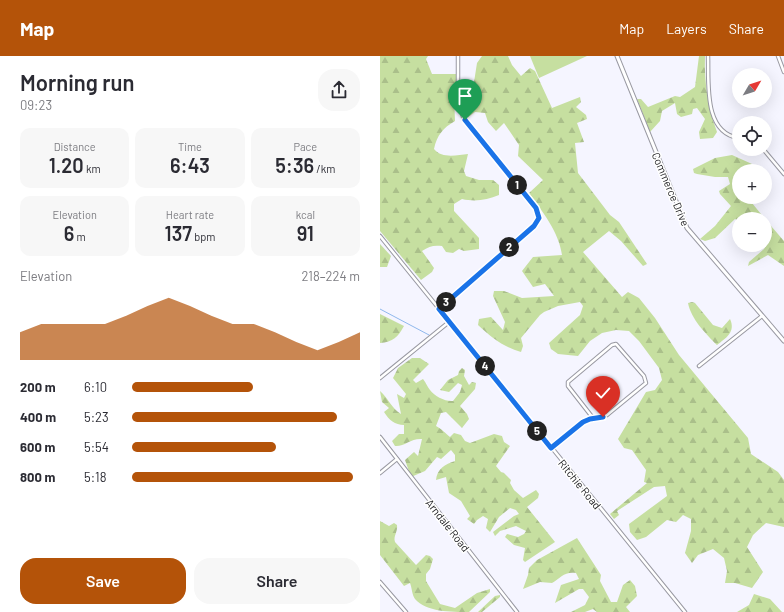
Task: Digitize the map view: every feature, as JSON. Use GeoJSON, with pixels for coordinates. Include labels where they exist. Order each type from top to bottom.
{"type":"FeatureCollection","features":[{"type":"Feature","properties":{"kind":"street"},"geometry":{"type":"LineString","coordinates":[[439,309],[534,226],[539,216],[536,208],[463,117],[458,99],[458,56]]}},
{"type":"Feature","properties":{"kind":"street","name":"Commerce Drive"},"geometry":{"type":"LineString","coordinates":[[617,56],[687,228],[784,341]]}},
{"type":"Feature","properties":{"kind":"street"},"geometry":{"type":"LineString","coordinates":[[708,56],[709,95],[713,115],[718,126],[724,133],[732,136]]}},
{"type":"Feature","properties":{"kind":"street"},"geometry":{"type":"LineString","coordinates":[[778,56],[784,72]]}},
{"type":"Feature","properties":{"kind":"street"},"geometry":{"type":"LineString","coordinates":[[769,156],[784,174]]}},
{"type":"Feature","properties":{"kind":"street","name":"Ritchie Road"},"geometry":{"type":"LineString","coordinates":[[380,236],[685,612]]}},
{"type":"Feature","properties":{"kind":"street"},"geometry":{"type":"LineString","coordinates":[[699,366],[763,315]]}},
{"type":"Feature","properties":{"kind":"street"},"geometry":{"type":"LineString","coordinates":[[380,378],[449,322]]}},
{"type":"Feature","properties":{"kind":"street"},"geometry":{"type":"LineString","coordinates":[[551,448],[580,425],[593,418],[606,415],[644,385],[646,379],[617,344],[612,345],[569,380],[568,386],[586,407],[593,418]]}},
{"type":"Feature","properties":{"kind":"street","name":"Arndale Road"},"geometry":{"type":"LineString","coordinates":[[380,437],[517,612]]}},
{"type":"Feature","properties":{"kind":"street"},"geometry":{"type":"LineString","coordinates":[[380,473],[397,459]]}},
{"type":"Feature","properties":{"kind":"street"},"geometry":{"type":"LineString","coordinates":[[380,582],[406,612]]}},
{"type":"Feature","properties":{"kind":"green space"},"geometry":{"type":"Polygon","coordinates":[[[380,56],[428,56],[426,59],[432,74],[458,74],[454,95],[455,121],[441,132],[434,149],[445,155],[468,154],[464,171],[466,176],[479,180],[493,180],[499,185],[499,195],[481,200],[462,199],[454,204],[454,211],[479,238],[479,249],[464,251],[459,249],[453,253],[446,252],[442,246],[427,248],[422,251],[434,268],[432,272],[421,280],[380,231],[380,56]]]}},
{"type":"Feature","properties":{"kind":"green space"},"geometry":{"type":"Polygon","coordinates":[[[482,56],[508,56],[512,65],[521,76],[530,68],[535,71],[552,108],[580,97],[581,102],[576,107],[586,115],[587,119],[577,123],[584,142],[575,143],[578,173],[610,215],[619,222],[647,264],[643,266],[621,241],[609,231],[583,252],[622,297],[628,292],[639,298],[655,318],[679,355],[748,438],[751,454],[778,472],[784,480],[784,527],[766,523],[753,535],[747,547],[763,572],[752,588],[735,583],[725,583],[727,571],[724,558],[713,549],[698,555],[692,563],[685,553],[691,531],[691,519],[683,515],[676,522],[667,520],[646,537],[637,540],[630,532],[629,524],[667,496],[665,486],[654,487],[617,511],[619,515],[614,519],[610,514],[647,483],[644,482],[646,470],[632,450],[624,448],[618,439],[646,392],[655,390],[662,380],[659,368],[639,341],[629,331],[616,330],[602,333],[590,341],[578,356],[558,354],[551,349],[549,343],[580,315],[583,306],[580,302],[558,306],[540,315],[521,338],[523,346],[521,352],[498,341],[478,325],[479,319],[491,317],[503,330],[505,322],[493,296],[494,291],[504,291],[522,298],[554,296],[545,284],[533,287],[522,271],[533,257],[562,255],[554,230],[529,193],[543,180],[518,156],[519,145],[504,123],[496,131],[488,122],[485,113],[475,112],[467,118],[463,109],[461,97],[472,95],[477,63],[482,56]]]}},
{"type":"Feature","properties":{"kind":"green space"},"geometry":{"type":"Polygon","coordinates":[[[530,56],[587,56],[539,78],[530,56]]]}},
{"type":"Feature","properties":{"kind":"green space"},"geometry":{"type":"Polygon","coordinates":[[[699,56],[705,56],[707,95],[717,132],[713,138],[700,139],[699,132],[705,119],[697,108],[693,109],[692,114],[681,117],[677,114],[675,103],[662,111],[660,121],[650,132],[637,99],[641,99],[648,107],[675,96],[680,97],[695,87],[699,56]]]}},
{"type":"Feature","properties":{"kind":"green space"},"geometry":{"type":"Polygon","coordinates":[[[732,155],[752,164],[732,164],[732,204],[753,204],[759,212],[732,212],[732,222],[715,238],[705,241],[700,239],[715,226],[731,206],[719,191],[730,184],[728,177],[715,177],[694,173],[693,169],[715,158],[732,155]]]}},
{"type":"Feature","properties":{"kind":"green space"},"geometry":{"type":"Polygon","coordinates":[[[772,227],[784,241],[784,266],[768,255],[748,266],[749,262],[761,252],[772,252],[772,227]]]}},
{"type":"Feature","properties":{"kind":"green space"},"geometry":{"type":"Polygon","coordinates":[[[380,244],[391,256],[387,267],[380,267],[380,244]]]}},
{"type":"Feature","properties":{"kind":"green space"},"geometry":{"type":"Polygon","coordinates":[[[688,303],[695,303],[713,325],[722,328],[730,319],[732,324],[731,331],[727,337],[717,345],[692,315],[688,303]]]}},
{"type":"Feature","properties":{"kind":"green space"},"geometry":{"type":"Polygon","coordinates":[[[380,314],[404,326],[395,338],[380,343],[380,314]]]}},
{"type":"Feature","properties":{"kind":"green space"},"geometry":{"type":"Polygon","coordinates":[[[412,358],[420,358],[429,364],[413,380],[416,383],[423,379],[432,392],[447,401],[453,401],[460,392],[462,385],[458,383],[449,392],[440,390],[448,380],[458,375],[462,368],[465,370],[464,376],[469,385],[472,382],[476,383],[475,389],[460,406],[467,414],[469,419],[462,428],[446,412],[441,413],[436,426],[450,437],[454,433],[461,435],[465,441],[470,443],[494,434],[502,436],[504,442],[510,446],[496,466],[511,480],[510,483],[514,490],[523,498],[536,490],[539,494],[538,498],[527,507],[555,542],[525,562],[523,560],[525,548],[514,545],[505,537],[507,534],[518,537],[526,531],[516,526],[500,531],[495,536],[493,532],[514,516],[519,514],[516,510],[510,508],[499,517],[490,532],[486,528],[488,519],[483,516],[474,524],[467,519],[470,516],[461,501],[449,493],[446,477],[436,480],[438,473],[442,468],[455,461],[455,455],[451,450],[441,459],[437,457],[425,471],[411,477],[405,460],[414,452],[418,456],[422,439],[395,446],[392,441],[399,434],[404,434],[404,425],[395,423],[386,415],[384,412],[389,408],[382,402],[380,391],[401,414],[397,394],[404,398],[406,394],[393,378],[398,368],[412,358]]]}},
{"type":"Feature","properties":{"kind":"green space"},"geometry":{"type":"Polygon","coordinates":[[[380,521],[389,526],[394,523],[397,525],[395,542],[416,565],[426,555],[433,559],[430,569],[426,574],[426,581],[440,604],[455,608],[477,593],[490,589],[490,592],[469,612],[455,612],[426,607],[415,599],[410,583],[404,586],[380,555],[380,521]]]}},
{"type":"Feature","properties":{"kind":"green space"},"geometry":{"type":"Polygon","coordinates":[[[577,538],[601,575],[600,581],[611,602],[617,602],[623,585],[630,580],[635,586],[637,596],[626,607],[630,612],[597,612],[593,609],[585,612],[571,612],[585,605],[589,597],[583,589],[579,589],[555,603],[561,585],[579,579],[576,573],[566,574],[552,583],[540,582],[523,589],[529,568],[537,560],[577,538]]]}},
{"type":"Feature","properties":{"kind":"green space"},"geometry":{"type":"Polygon","coordinates":[[[754,594],[770,599],[782,612],[737,612],[749,605],[754,594]]]}},
{"type":"Feature","properties":{"kind":"green space"},"geometry":{"type":"Polygon","coordinates":[[[500,595],[500,597],[482,612],[478,612],[495,596],[500,595]]]}},
{"type":"Feature","properties":{"kind":"waterway"},"geometry":{"type":"LineString","coordinates":[[380,309],[429,335]]}},
{"type":"Feature","properties":{"kind":"route"},"geometry":{"type":"LineString","coordinates":[[465,120],[536,208],[539,218],[538,222],[534,226],[439,309],[551,448],[583,422],[593,418],[603,417]]}}]}
